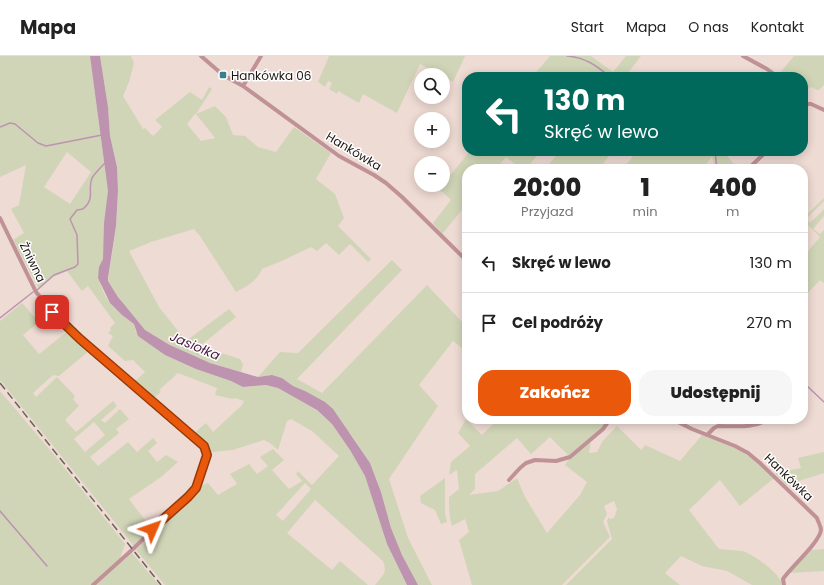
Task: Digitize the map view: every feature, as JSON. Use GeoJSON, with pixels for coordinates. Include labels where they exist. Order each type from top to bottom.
{"type":"FeatureCollection","features":[{"type":"Feature","properties":{"kind":"street","name":"Hankówka"},"geometry":{"type":"LineString","coordinates":[[201,56],[224,75],[243,86],[339,156],[386,183],[462,256]]}},
{"type":"Feature","properties":{"kind":"street"},"geometry":{"type":"LineString","coordinates":[[243,86],[261,56]]}},
{"type":"Feature","properties":{"kind":"street"},"geometry":{"type":"LineString","coordinates":[[743,56],[771,72]]}},
{"type":"Feature","properties":{"kind":"street"},"geometry":{"type":"LineString","coordinates":[[808,103],[824,110]]}},
{"type":"Feature","properties":{"kind":"street"},"geometry":{"type":"LineString","coordinates":[[753,164],[762,156]]}},
{"type":"Feature","properties":{"kind":"street","name":"Żniwna"},"geometry":{"type":"LineString","coordinates":[[0,218],[36,292],[52,312],[80,339],[204,446],[207,453],[196,488],[93,585]]}},
{"type":"Feature","properties":{"kind":"street"},"geometry":{"type":"LineString","coordinates":[[509,480],[526,463],[535,460],[556,461],[570,457],[603,429],[606,424]]}},
{"type":"Feature","properties":{"kind":"street","name":"Hankówka"},"geometry":{"type":"LineString","coordinates":[[683,424],[748,453],[817,518],[821,528],[819,536],[812,546],[789,570],[784,579],[784,585]]}},
{"type":"Feature","properties":{"kind":"street"},"geometry":{"type":"LineString","coordinates":[[707,435],[718,426],[757,424]]}},
{"type":"Feature","properties":{"kind":"green space"},"geometry":{"type":"Polygon","coordinates":[[[0,56],[90,56],[108,191],[103,259],[100,267],[100,282],[105,296],[115,308],[134,324],[136,332],[165,355],[243,387],[266,385],[278,388],[317,410],[332,424],[350,450],[365,476],[387,544],[407,585],[375,585],[385,571],[383,561],[315,500],[287,533],[332,570],[340,561],[368,585],[165,585],[136,550],[190,498],[198,487],[208,483],[218,495],[237,484],[230,474],[249,464],[257,474],[268,466],[260,457],[273,449],[284,460],[272,470],[289,489],[302,481],[296,474],[298,471],[312,485],[339,456],[312,431],[291,419],[287,421],[278,450],[264,440],[233,450],[211,452],[192,435],[206,423],[213,432],[242,405],[244,401],[215,395],[217,388],[178,373],[159,390],[161,392],[152,399],[133,383],[145,372],[133,360],[125,361],[108,346],[113,336],[108,333],[111,330],[110,328],[115,323],[88,286],[82,291],[67,271],[53,277],[39,289],[13,240],[24,233],[11,209],[19,205],[26,165],[0,177],[0,56]],[[67,152],[44,187],[70,204],[91,172],[67,152]],[[305,483],[276,515],[283,521],[311,489],[305,483]]]}},
{"type":"Feature","properties":{"kind":"green space"},"geometry":{"type":"Polygon","coordinates":[[[100,56],[131,56],[134,63],[129,82],[123,96],[143,129],[145,128],[153,136],[162,127],[155,120],[190,92],[202,100],[209,87],[212,89],[196,114],[215,106],[226,117],[233,135],[245,136],[258,147],[276,152],[294,127],[331,153],[316,179],[335,194],[344,218],[338,226],[371,259],[368,262],[350,244],[339,255],[326,243],[317,251],[311,247],[262,269],[254,280],[236,292],[194,229],[151,242],[129,251],[159,307],[186,341],[229,309],[236,317],[200,346],[240,359],[243,364],[241,372],[210,363],[185,353],[145,330],[123,304],[108,281],[116,226],[118,190],[117,167],[110,136],[108,107],[100,56]],[[196,114],[187,124],[201,141],[215,138],[196,114]]]}},
{"type":"Feature","properties":{"kind":"green space"},"geometry":{"type":"Polygon","coordinates":[[[329,56],[465,56],[453,82],[450,80],[450,68],[427,68],[420,64],[418,68],[414,68],[414,77],[397,113],[363,94],[359,103],[338,91],[337,94],[329,89],[332,83],[328,81],[325,87],[318,82],[329,56]]]}},
{"type":"Feature","properties":{"kind":"green space"},"geometry":{"type":"Polygon","coordinates":[[[550,56],[591,56],[613,72],[536,72],[550,56]]]}},
{"type":"Feature","properties":{"kind":"green space"},"geometry":{"type":"Polygon","coordinates":[[[626,56],[641,56],[629,72],[613,72],[626,56]]]}},
{"type":"Feature","properties":{"kind":"green space"},"geometry":{"type":"Polygon","coordinates":[[[794,56],[824,56],[824,85],[819,90],[811,87],[808,89],[808,72],[781,72],[794,56]]]}},
{"type":"Feature","properties":{"kind":"green space"},"geometry":{"type":"Polygon","coordinates":[[[466,156],[537,156],[530,164],[515,164],[506,157],[500,164],[462,164],[462,210],[442,234],[433,223],[451,200],[442,192],[450,192],[450,176],[466,156]]]}},
{"type":"Feature","properties":{"kind":"green space"},"geometry":{"type":"Polygon","coordinates":[[[556,156],[609,156],[603,164],[549,164],[556,156]]]}},
{"type":"Feature","properties":{"kind":"green space"},"geometry":{"type":"Polygon","coordinates":[[[633,156],[712,156],[706,164],[627,164],[633,156]]]}},
{"type":"Feature","properties":{"kind":"green space"},"geometry":{"type":"Polygon","coordinates":[[[712,156],[727,156],[734,164],[714,164],[712,156]]]}},
{"type":"Feature","properties":{"kind":"green space"},"geometry":{"type":"Polygon","coordinates":[[[824,198],[824,201],[808,217],[808,213],[824,198]]]}},
{"type":"Feature","properties":{"kind":"green space"},"geometry":{"type":"Polygon","coordinates":[[[824,209],[824,216],[813,229],[820,234],[824,230],[824,283],[820,280],[808,293],[808,251],[820,237],[808,225],[808,221],[810,223],[824,209]]]}},
{"type":"Feature","properties":{"kind":"green space"},"geometry":{"type":"Polygon","coordinates":[[[392,260],[402,270],[297,379],[322,393],[427,285],[462,322],[462,348],[453,341],[419,385],[438,406],[389,479],[408,538],[432,585],[417,584],[402,555],[391,528],[381,492],[370,463],[352,436],[325,403],[305,391],[293,386],[282,378],[272,375],[258,377],[280,352],[298,353],[392,260]]]}},
{"type":"Feature","properties":{"kind":"green space"},"geometry":{"type":"Polygon","coordinates":[[[22,303],[39,322],[23,335],[39,354],[68,331],[90,350],[59,376],[53,375],[33,393],[36,397],[57,377],[75,396],[73,399],[79,406],[65,420],[76,432],[113,401],[117,406],[101,420],[105,423],[120,409],[129,419],[116,429],[119,433],[90,457],[98,466],[128,442],[137,452],[153,438],[157,443],[148,451],[157,462],[166,455],[178,462],[161,477],[129,499],[151,528],[134,546],[0,380],[0,321],[22,303]],[[94,422],[74,439],[85,452],[105,435],[94,422]]]}},
{"type":"Feature","properties":{"kind":"green space"},"geometry":{"type":"Polygon","coordinates":[[[0,391],[55,456],[125,544],[120,558],[91,585],[0,585],[0,391]]]}},
{"type":"Feature","properties":{"kind":"green space"},"geometry":{"type":"Polygon","coordinates":[[[463,424],[471,424],[482,435],[493,424],[605,424],[569,456],[550,437],[531,454],[517,438],[475,474],[475,489],[469,495],[498,491],[517,478],[525,497],[547,533],[580,495],[587,482],[565,465],[569,459],[591,442],[589,453],[597,452],[602,442],[617,426],[641,450],[645,445],[680,461],[702,435],[733,447],[755,461],[774,478],[740,506],[720,480],[689,510],[719,549],[742,551],[747,553],[772,570],[781,581],[782,585],[752,585],[727,571],[702,566],[681,556],[665,573],[680,585],[566,585],[612,539],[607,521],[609,517],[610,519],[614,518],[617,509],[614,501],[604,506],[607,514],[603,522],[610,537],[562,585],[472,585],[459,540],[469,532],[465,519],[452,526],[450,519],[449,497],[459,489],[457,470],[449,475],[451,462],[470,446],[458,433],[463,424]]]}},
{"type":"Feature","properties":{"kind":"green space"},"geometry":{"type":"Polygon","coordinates":[[[824,452],[824,473],[786,485],[775,473],[801,468],[798,458],[824,452]]]}},
{"type":"Feature","properties":{"kind":"green space"},"geometry":{"type":"Polygon","coordinates":[[[445,478],[445,513],[447,522],[441,524],[435,510],[421,503],[420,496],[445,478]]]}},
{"type":"Feature","properties":{"kind":"green space"},"geometry":{"type":"Polygon","coordinates":[[[824,549],[824,571],[789,573],[811,550],[824,549]]]}},
{"type":"Feature","properties":{"kind":"green space"},"geometry":{"type":"Polygon","coordinates":[[[132,553],[159,585],[95,585],[132,553]]]}},
{"type":"Feature","properties":{"kind":"shaded area"},"geometry":{"type":"Polygon","coordinates":[[[90,56],[100,56],[108,107],[110,136],[117,167],[118,190],[116,226],[108,281],[118,297],[145,330],[170,345],[210,363],[258,377],[272,375],[282,378],[293,386],[325,402],[333,409],[370,463],[381,492],[391,528],[402,555],[418,585],[407,585],[387,544],[365,476],[350,450],[332,424],[317,410],[278,388],[266,385],[243,387],[165,355],[138,336],[134,324],[110,303],[98,278],[99,267],[103,259],[104,223],[108,191],[90,56]]]}},
{"type":"Feature","properties":{"kind":"waterway"},"geometry":{"type":"LineString","coordinates":[[567,56],[585,60],[604,72]]}},
{"type":"Feature","properties":{"kind":"waterway"},"geometry":{"type":"LineString","coordinates":[[0,127],[10,123],[15,124],[38,143],[46,146],[102,135]]}},
{"type":"Feature","properties":{"kind":"waterway"},"geometry":{"type":"LineString","coordinates":[[716,156],[716,164]]}},
{"type":"Feature","properties":{"kind":"waterway"},"geometry":{"type":"LineString","coordinates":[[37,290],[54,275],[75,267],[78,264],[77,235],[70,219],[77,210],[83,209],[87,205],[90,198],[92,178],[105,163]]}},
{"type":"Feature","properties":{"kind":"waterway"},"geometry":{"type":"LineString","coordinates":[[0,318],[33,292]]}},
{"type":"Feature","properties":{"kind":"waterway"},"geometry":{"type":"LineString","coordinates":[[808,387],[824,402]]}},
{"type":"Feature","properties":{"kind":"waterway"},"geometry":{"type":"LineString","coordinates":[[0,511],[47,566]]}},
{"type":"Feature","properties":{"kind":"railway"},"geometry":{"type":"LineString","coordinates":[[0,383],[161,585]]}},
{"type":"Feature","properties":{"kind":"place","name":"Hankówka 06"},"geometry":{"type":"Point","coordinates":[223,75]}},
{"type":"Feature","properties":{"kind":"route"},"geometry":{"type":"LineString","coordinates":[[52,312],[80,339],[206,449],[207,455],[196,488],[152,529]]}},
{"type":"Feature","properties":{"kind":"water label","name":"Jasiołka"},"geometry":{"type":"Point","coordinates":[195,346]}}]}
